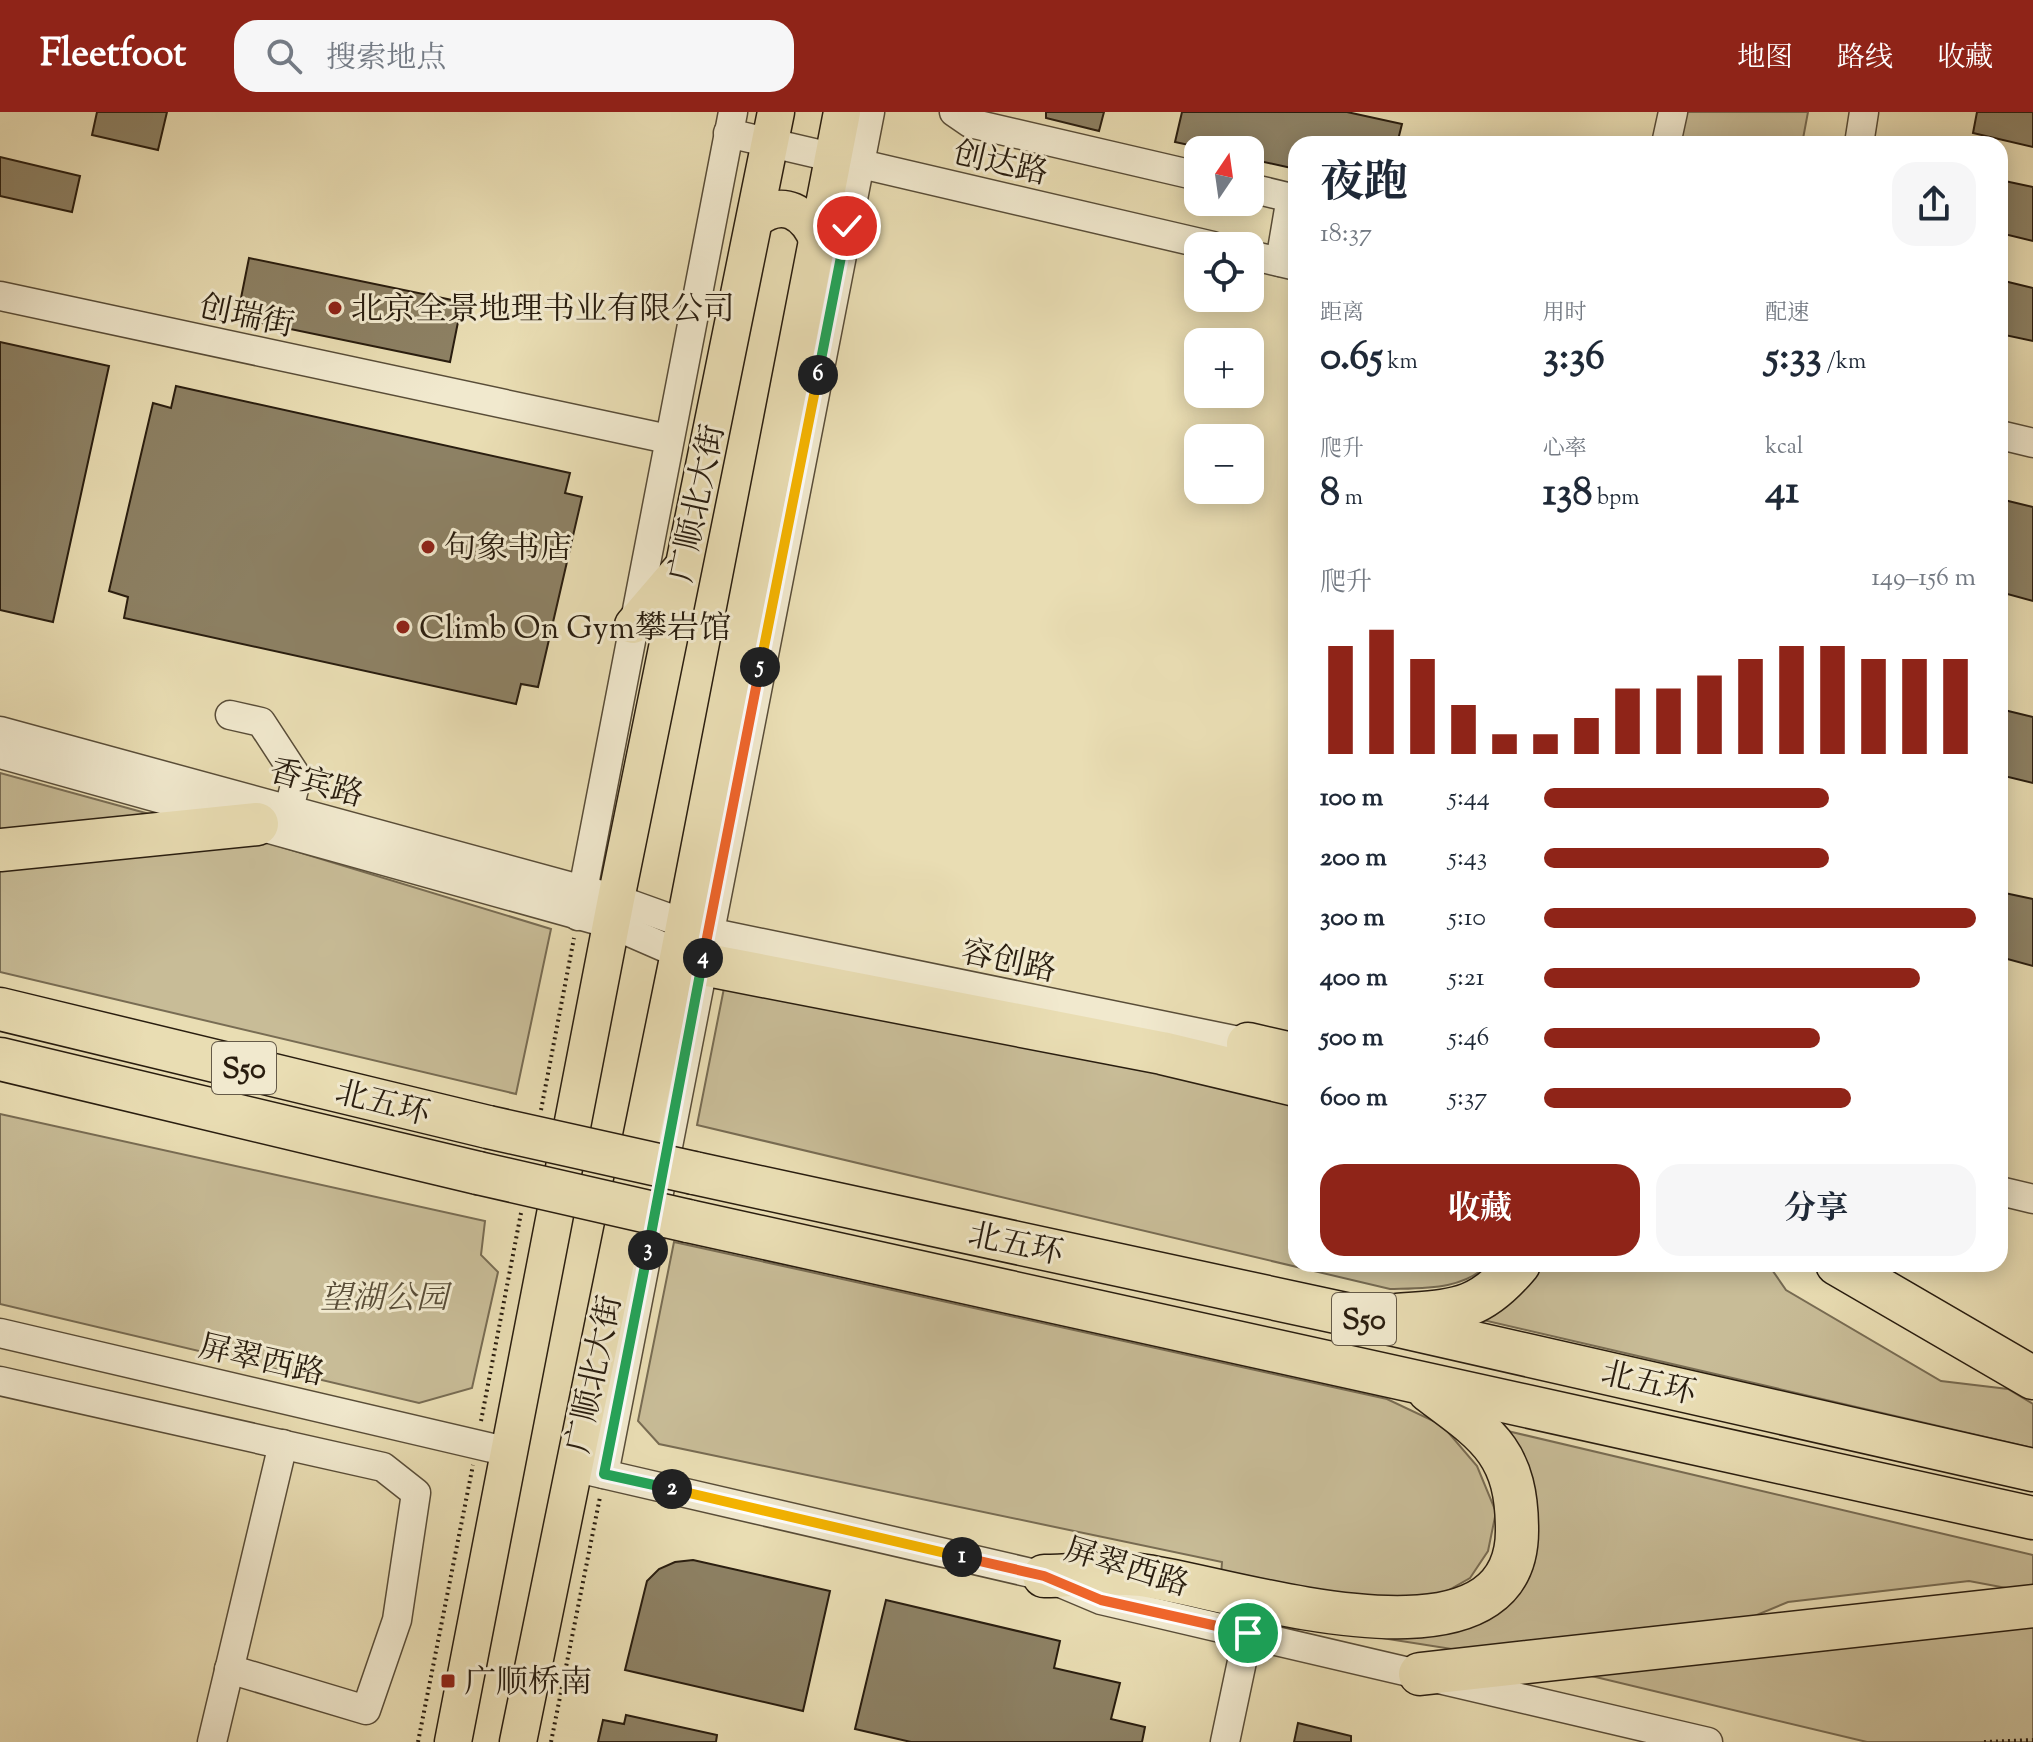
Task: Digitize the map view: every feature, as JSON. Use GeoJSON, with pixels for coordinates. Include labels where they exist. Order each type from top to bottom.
{"type":"FeatureCollection","features":[{"type":"Feature","properties":{"kind":"highway"},"geometry":{"type":"LineString","coordinates":[[0,850],[273,817]]}},
{"type":"Feature","properties":{"kind":"highway"},"geometry":{"type":"LineString","coordinates":[[694,943],[1288,1083]]}},
{"type":"Feature","properties":{"kind":"highway","name":"北五环"},"geometry":{"type":"LineString","coordinates":[[0,1009],[488,1127],[1364,1318],[2033,1470]]}},
{"type":"Feature","properties":{"kind":"highway"},"geometry":{"type":"LineString","coordinates":[[1248,1044],[1288,1053]]}},
{"type":"Feature","properties":{"kind":"highway","name":"北五环"},"geometry":{"type":"LineString","coordinates":[[0,1059],[688,1221],[2033,1518]]}},
{"type":"Feature","properties":{"kind":"highway"},"geometry":{"type":"LineString","coordinates":[[1364,1318],[1476,1305],[1512,1272]]}},
{"type":"Feature","properties":{"kind":"highway"},"geometry":{"type":"LineString","coordinates":[[1851,1272],[2033,1378]]}},
{"type":"Feature","properties":{"kind":"highway"},"geometry":{"type":"LineString","coordinates":[[1044,1576],[1140,1575],[1302,1607],[1398,1618],[1433,1618],[1468,1608],[1490,1594],[1506,1574],[1517,1538],[1517,1496],[1505,1463],[1487,1434],[1418,1383]]}},
{"type":"Feature","properties":{"kind":"highway"},"geometry":{"type":"LineString","coordinates":[[1420,1674],[2033,1606]]}},
{"type":"Feature","properties":{"kind":"main road","name":"广顺北大街"},"geometry":{"type":"LineString","coordinates":[[518,1742],[589,1470],[694,943],[766,511],[818,241],[846,161],[842,112]]}},
{"type":"Feature","properties":{"kind":"main road","name":"广顺北大街"},"geometry":{"type":"LineString","coordinates":[[453,1742],[493,1448],[597,908],[682,568],[773,127]]}},
{"type":"Feature","properties":{"kind":"main road"},"geometry":{"type":"LineString","coordinates":[[756,219],[776,208],[794,210],[812,226],[818,241]]}},
{"type":"Feature","properties":{"kind":"main road"},"geometry":{"type":"LineString","coordinates":[[766,511],[800,466]]}},
{"type":"Feature","properties":{"kind":"main road"},"geometry":{"type":"LineString","coordinates":[[633,625],[682,568]]}},
{"type":"Feature","properties":{"kind":"street"},"geometry":{"type":"LineString","coordinates":[[694,943],[800,466],[846,161],[870,112]]}},
{"type":"Feature","properties":{"kind":"street"},"geometry":{"type":"LineString","coordinates":[[954,112],[970,123],[1184,173]]}},
{"type":"Feature","properties":{"kind":"street"},"geometry":{"type":"LineString","coordinates":[[1668,136],[1673,112]]}},
{"type":"Feature","properties":{"kind":"street"},"geometry":{"type":"LineString","coordinates":[[1860,136],[1864,112]]}},
{"type":"Feature","properties":{"kind":"street"},"geometry":{"type":"LineString","coordinates":[[597,908],[633,625],[730,122]]}},
{"type":"Feature","properties":{"kind":"street","name":"创达路"},"geometry":{"type":"LineString","coordinates":[[730,122],[773,127],[846,161],[1184,239]]}},
{"type":"Feature","properties":{"kind":"street"},"geometry":{"type":"LineString","coordinates":[[1264,191],[1288,197]]}},
{"type":"Feature","properties":{"kind":"street"},"geometry":{"type":"LineString","coordinates":[[1264,258],[1288,264]]}},
{"type":"Feature","properties":{"kind":"street","name":"创瑞街"},"geometry":{"type":"LineString","coordinates":[[0,296],[668,439]]}},
{"type":"Feature","properties":{"kind":"street"},"geometry":{"type":"LineString","coordinates":[[2008,437],[2033,443]]}},
{"type":"Feature","properties":{"kind":"street"},"geometry":{"type":"LineString","coordinates":[[230,715],[261,722],[297,777],[273,817]]}},
{"type":"Feature","properties":{"kind":"street","name":"香宾路"},"geometry":{"type":"LineString","coordinates":[[0,731],[273,817],[597,908],[694,943]]}},
{"type":"Feature","properties":{"kind":"street","name":"香宾路"},"geometry":{"type":"LineString","coordinates":[[0,754],[273,817]]}},
{"type":"Feature","properties":{"kind":"street","name":"容创路"},"geometry":{"type":"LineString","coordinates":[[694,943],[1248,1044],[1288,1047]]}},
{"type":"Feature","properties":{"kind":"street"},"geometry":{"type":"LineString","coordinates":[[2008,1193],[2033,1199]]}},
{"type":"Feature","properties":{"kind":"street","name":"屏翠西路"},"geometry":{"type":"LineString","coordinates":[[0,1333],[493,1448]]}},
{"type":"Feature","properties":{"kind":"street"},"geometry":{"type":"LineString","coordinates":[[0,1381],[383,1467],[416,1493],[397,1620],[366,1710],[229,1669]]}},
{"type":"Feature","properties":{"kind":"street"},"geometry":{"type":"LineString","coordinates":[[229,1433],[243,1389]]}},
{"type":"Feature","properties":{"kind":"street"},"geometry":{"type":"LineString","coordinates":[[212,1742],[283,1444]]}},
{"type":"Feature","properties":{"kind":"street","name":"屏翠西路"},"geometry":{"type":"LineString","coordinates":[[589,1470],[1044,1576],[1101,1600],[1708,1742]]}},
{"type":"Feature","properties":{"kind":"street"},"geometry":{"type":"LineString","coordinates":[[1225,1742],[1248,1633]]}},
{"type":"Feature","properties":{"kind":"path"},"geometry":{"type":"LineString","coordinates":[[541,1113],[597,908]]}},
{"type":"Feature","properties":{"kind":"path"},"geometry":{"type":"LineString","coordinates":[[418,1742],[493,1448],[523,1207]]}},
{"type":"Feature","properties":{"kind":"path"},"geometry":{"type":"LineString","coordinates":[[551,1742],[589,1470]]}},
{"type":"Feature","properties":{"kind":"path"},"geometry":{"type":"LineString","coordinates":[[1984,1742],[2033,1740]]}},
{"type":"Feature","properties":{"kind":"green space"},"geometry":{"type":"Polygon","coordinates":[[[1683,112],[1808,112],[1804,136],[1678,136],[1683,112]]]}},
{"type":"Feature","properties":{"kind":"green space"},"geometry":{"type":"Polygon","coordinates":[[[0,773],[153,815],[0,829],[0,773]]]}},
{"type":"Feature","properties":{"kind":"green space"},"geometry":{"type":"Polygon","coordinates":[[[262,841],[551,929],[516,1094],[0,972],[0,862],[262,841]]]}},
{"type":"Feature","properties":{"kind":"green space"},"geometry":{"type":"Polygon","coordinates":[[[725,983],[1288,1093],[1288,1265],[697,1125],[725,983]]]}},
{"type":"Feature","properties":{"kind":"green space","name":"望湖公园"},"geometry":{"type":"Polygon","coordinates":[[[0,1114],[485,1221],[481,1255],[498,1272],[472,1388],[419,1403],[0,1304],[0,1114]]]}},
{"type":"Feature","properties":{"kind":"green space"},"geometry":{"type":"Polygon","coordinates":[[[674,1242],[1387,1399],[1442,1425],[1477,1466],[1496,1512],[1488,1551],[1470,1578],[1426,1603],[1360,1604],[1221,1576],[1222,1562],[659,1444],[638,1421],[674,1242]]]}},
{"type":"Feature","properties":{"kind":"green space"},"geometry":{"type":"Polygon","coordinates":[[[1318,1272],[1478,1272],[1467,1279],[1443,1286],[1390,1289],[1318,1272]]]}},
{"type":"Feature","properties":{"kind":"green space"},"geometry":{"type":"Polygon","coordinates":[[[1523,1272],[1774,1272],[1786,1290],[1941,1381],[2008,1389],[2033,1404],[2033,1448],[1470,1317],[1523,1272]]]}},
{"type":"Feature","properties":{"kind":"green space"},"geometry":{"type":"Polygon","coordinates":[[[1499,1429],[2033,1555],[2033,1593],[1969,1581],[1788,1602],[1740,1622],[1477,1653],[1382,1638],[1470,1628],[1509,1599],[1499,1429]]]}},
{"type":"Feature","properties":{"kind":"green space"},"geometry":{"type":"Polygon","coordinates":[[[2033,1626],[2033,1742],[1867,1742],[1583,1674],[2033,1626]]]}},
{"type":"Feature","properties":{"kind":"building"},"geometry":{"type":"Polygon","coordinates":[[[97,112],[167,112],[158,150],[92,135],[97,112]]]}},
{"type":"Feature","properties":{"kind":"building"},"geometry":{"type":"Polygon","coordinates":[[[1046,112],[1104,112],[1099,131],[1046,118],[1046,112]]]}},
{"type":"Feature","properties":{"kind":"building"},"geometry":{"type":"Polygon","coordinates":[[[1182,112],[1347,112],[1402,124],[1399,136],[1288,136],[1288,167],[1264,162],[1264,136],[1184,136],[1184,144],[1175,142],[1182,112]]]}},
{"type":"Feature","properties":{"kind":"building"},"geometry":{"type":"Polygon","coordinates":[[[1977,112],[2033,112],[2033,147],[2008,141],[2008,136],[1973,133],[1977,112]]]}},
{"type":"Feature","properties":{"kind":"building"},"geometry":{"type":"Polygon","coordinates":[[[0,157],[80,176],[72,212],[0,196],[0,157]]]}},
{"type":"Feature","properties":{"kind":"building"},"geometry":{"type":"Polygon","coordinates":[[[2008,182],[2033,187],[2033,241],[2008,235],[2008,182]]]}},
{"type":"Feature","properties":{"kind":"building"},"geometry":{"type":"Polygon","coordinates":[[[249,258],[462,302],[450,362],[237,318],[249,258]]]}},
{"type":"Feature","properties":{"kind":"building"},"geometry":{"type":"Polygon","coordinates":[[[2008,282],[2033,288],[2033,341],[2008,336],[2008,282]]]}},
{"type":"Feature","properties":{"kind":"building"},"geometry":{"type":"Polygon","coordinates":[[[0,342],[109,366],[53,622],[0,610],[0,342]]]}},
{"type":"Feature","properties":{"kind":"building"},"geometry":{"type":"Polygon","coordinates":[[[176,386],[570,473],[565,493],[582,497],[538,687],[521,684],[516,704],[124,618],[128,597],[109,591],[153,403],[171,408],[176,386]]]}},
{"type":"Feature","properties":{"kind":"building"},"geometry":{"type":"Polygon","coordinates":[[[2008,501],[2033,507],[2033,601],[2008,594],[2008,501]]]}},
{"type":"Feature","properties":{"kind":"building"},"geometry":{"type":"Polygon","coordinates":[[[2008,711],[2033,717],[2033,783],[2008,777],[2008,711]]]}},
{"type":"Feature","properties":{"kind":"building"},"geometry":{"type":"Polygon","coordinates":[[[2008,894],[2033,899],[2033,966],[2008,959],[2008,894]]]}},
{"type":"Feature","properties":{"kind":"building"},"geometry":{"type":"Polygon","coordinates":[[[693,1560],[830,1591],[803,1711],[625,1670],[647,1581],[659,1569],[675,1562],[693,1560]]]}},
{"type":"Feature","properties":{"kind":"building"},"geometry":{"type":"Polygon","coordinates":[[[886,1600],[1060,1641],[1054,1668],[1120,1683],[1111,1719],[1145,1727],[1142,1742],[911,1742],[855,1729],[886,1600]]]}},
{"type":"Feature","properties":{"kind":"building"},"geometry":{"type":"Polygon","coordinates":[[[626,1715],[717,1735],[716,1742],[598,1742],[603,1720],[624,1724],[626,1715]]]}},
{"type":"Feature","properties":{"kind":"building"},"geometry":{"type":"Polygon","coordinates":[[[1298,1723],[1351,1736],[1351,1742],[1294,1742],[1298,1723]]]}},
{"type":"Feature","properties":{"kind":"place","name":"北京全景地理书业有限公司"},"geometry":{"type":"Point","coordinates":[335,308]}},
{"type":"Feature","properties":{"kind":"place","name":"句象书店"},"geometry":{"type":"Point","coordinates":[428,547]}},
{"type":"Feature","properties":{"kind":"place","name":"Climb On Gym攀岩馆"},"geometry":{"type":"Point","coordinates":[403,627]}},
{"type":"Feature","properties":{"kind":"place","name":"广顺桥南"},"geometry":{"type":"Point","coordinates":[448,1681]}},
{"type":"Feature","properties":{"kind":"route"},"geometry":{"type":"LineString","coordinates":[[847,226],[604,1474],[1044,1576],[1101,1600],[1248,1633]]}}]}
